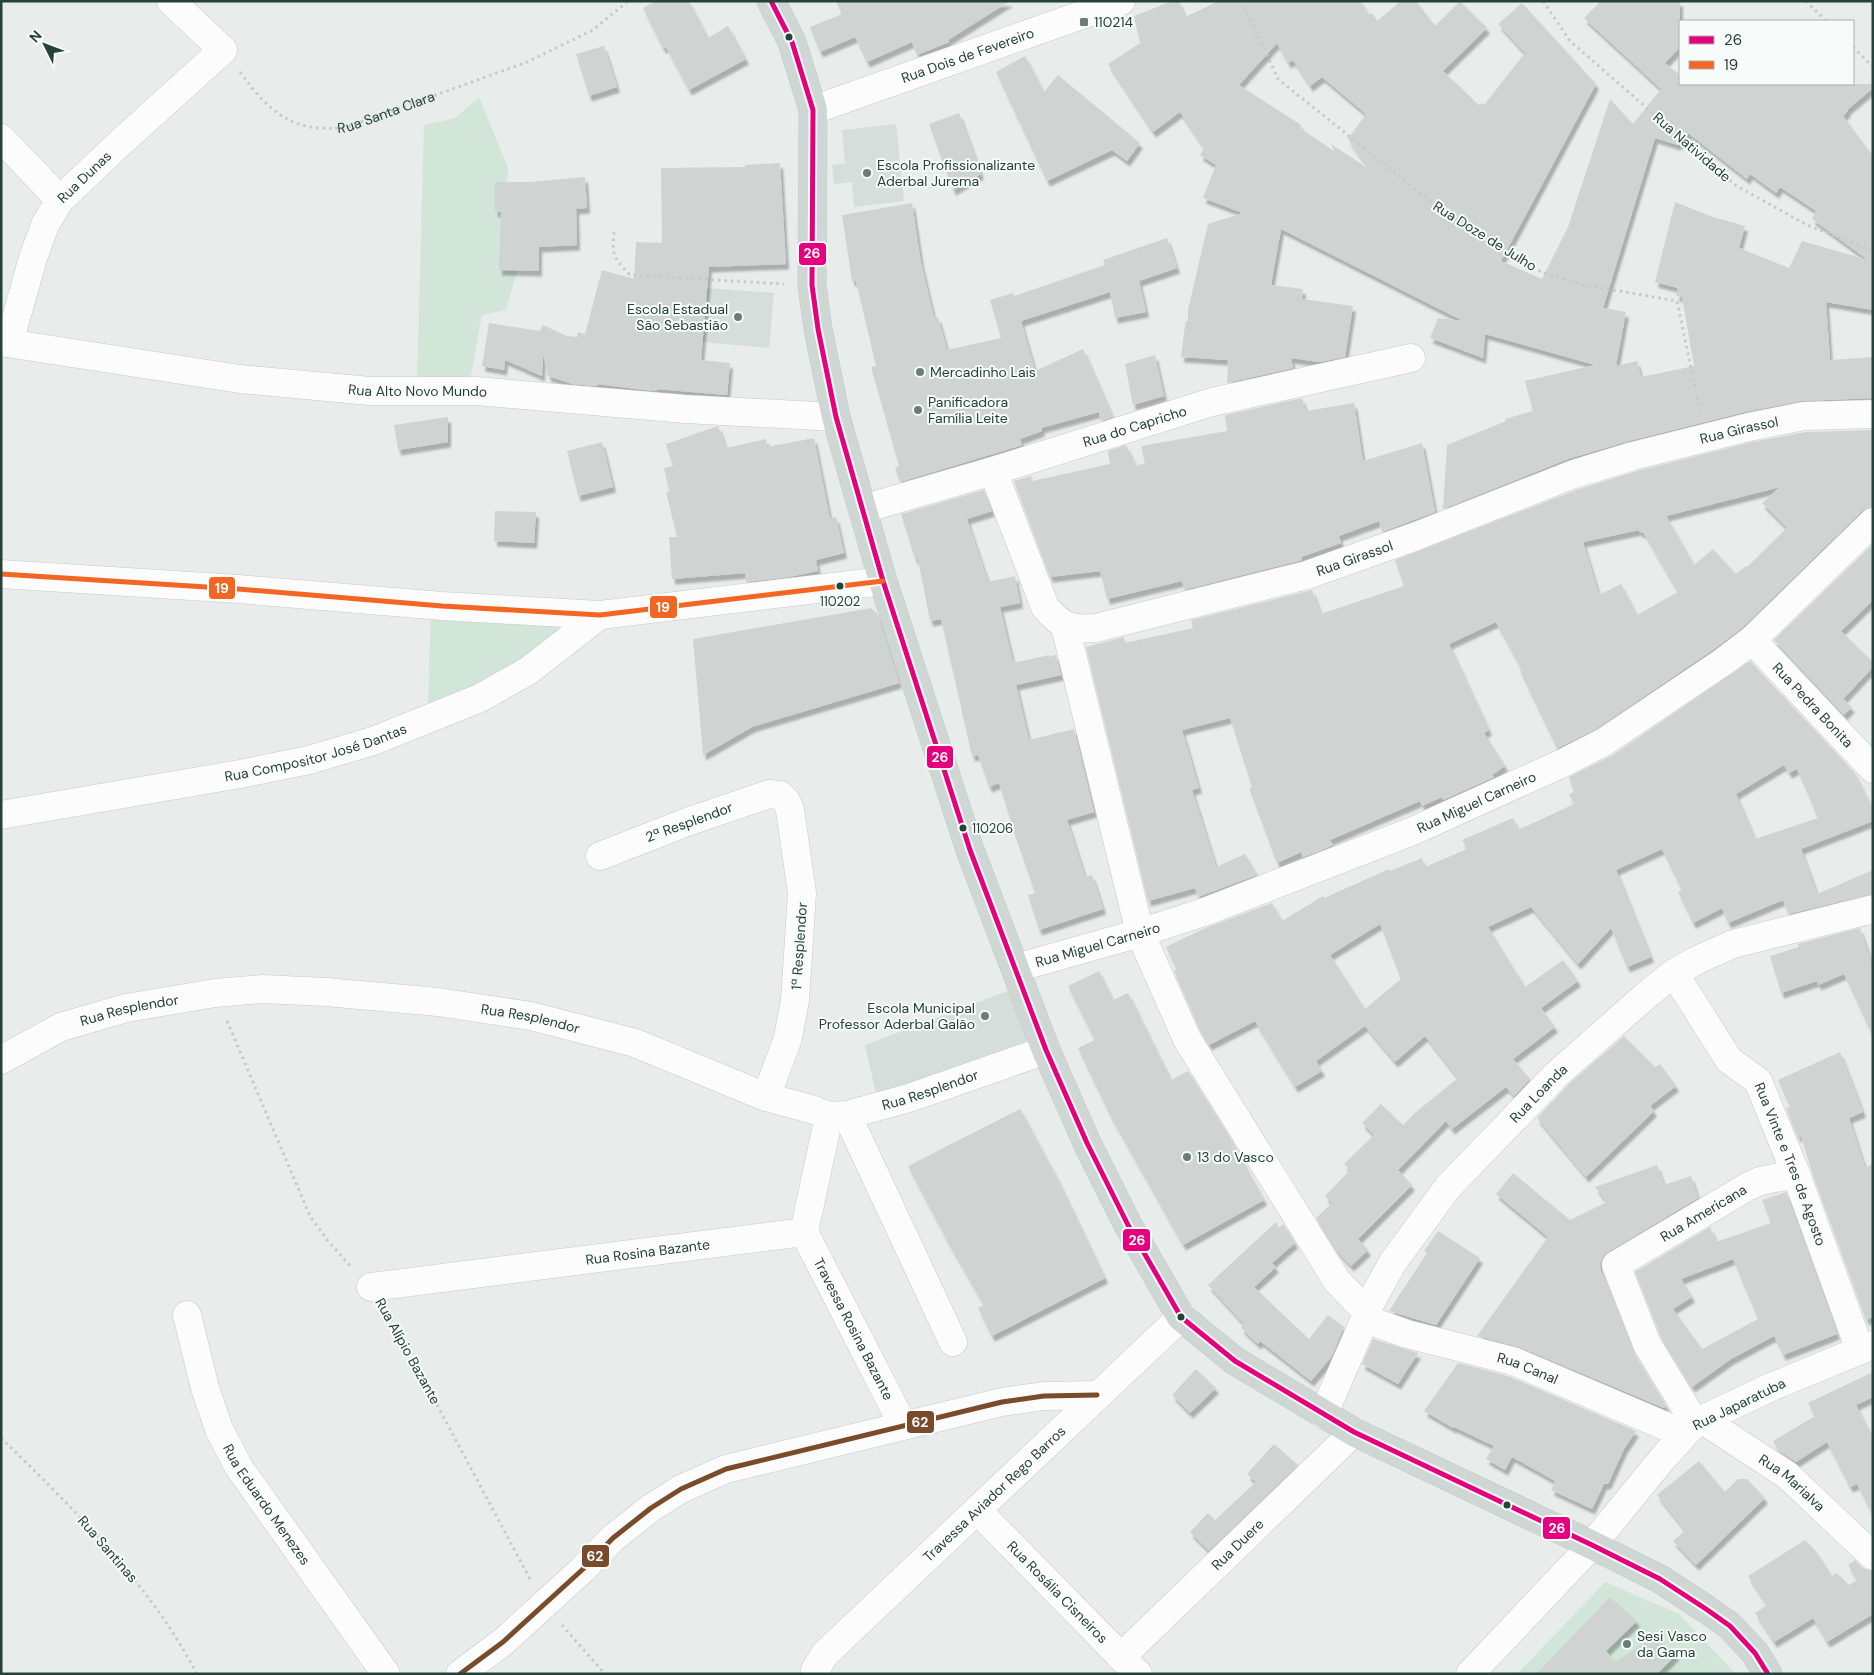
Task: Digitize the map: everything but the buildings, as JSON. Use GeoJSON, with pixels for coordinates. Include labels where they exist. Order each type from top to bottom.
{"type":"FeatureCollection","features":[{"type":"Feature","properties":{"kind":"main road"},"geometry":{"type":"LineString","coordinates":[[770,1],[792,42],[813,110],[812,285],[818,329],[836,417],[884,581],[970,850],[1046,1050],[1087,1143],[1128,1225],[1181,1317],[1236,1360],[1354,1432],[1660,1579],[1730,1626],[1755,1653],[1768,1674]]}},
{"type":"Feature","properties":{"kind":"street"},"geometry":{"type":"LineString","coordinates":[[171,1],[224,50]]}},
{"type":"Feature","properties":{"kind":"street","name":"Rua Dois de Fevereiro"},"geometry":{"type":"LineString","coordinates":[[813,110],[1121,1]]}},
{"type":"Feature","properties":{"kind":"street","name":"Rua Dunas"},"geometry":{"type":"LineString","coordinates":[[5,343],[45,225],[60,200],[120,143],[224,50]]}},
{"type":"Feature","properties":{"kind":"street"},"geometry":{"type":"LineString","coordinates":[[1,138],[60,200]]}},
{"type":"Feature","properties":{"kind":"street","name":"Rua Alto Novo Mundo"},"geometry":{"type":"LineString","coordinates":[[5,343],[240,380],[370,390],[476,391],[685,409],[836,417]]}},
{"type":"Feature","properties":{"kind":"street","name":"Rua do Capricho"},"geometry":{"type":"LineString","coordinates":[[863,509],[993,471],[1212,402],[1411,358]]}},
{"type":"Feature","properties":{"kind":"street","name":"Rua Girassol"},"geometry":{"type":"LineString","coordinates":[[1065,626],[1078,629],[1096,628],[1307,575],[1414,537],[1574,474],[1633,456],[1804,416],[1873,414]]}},
{"type":"Feature","properties":{"kind":"street"},"geometry":{"type":"LineString","coordinates":[[993,471],[1045,607],[1055,619],[1065,626],[1140,933],[1187,1039],[1337,1281],[1366,1315]]}},
{"type":"Feature","properties":{"kind":"street","name":"Rua Miguel Carneiro"},"geometry":{"type":"LineString","coordinates":[[1016,968],[1140,933],[1207,911],[1405,835],[1565,762],[1604,742],[1723,662],[1752,640],[1873,522]]}},
{"type":"Feature","properties":{"kind":"street"},"geometry":{"type":"LineString","coordinates":[[1,574],[238,589],[442,606],[600,615],[884,581]]}},
{"type":"Feature","properties":{"kind":"street","name":"Rua Compositor José Dantas"},"geometry":{"type":"LineString","coordinates":[[1,815],[240,774],[309,760],[373,741],[480,698],[528,671],[600,615]]}},
{"type":"Feature","properties":{"kind":"street","name":"Rua Pedra Bonita"},"geometry":{"type":"LineString","coordinates":[[1752,640],[1873,769]]}},
{"type":"Feature","properties":{"kind":"street","name":"2ª Resplendor"},"geometry":{"type":"LineString","coordinates":[[600,856],[769,794],[780,796]]}},
{"type":"Feature","properties":{"kind":"street","name":"1ª Resplendor"},"geometry":{"type":"LineString","coordinates":[[766,1097],[788,1038],[795,1000],[802,893],[790,810],[786,800],[780,796]]}},
{"type":"Feature","properties":{"kind":"street","name":"Rua Loanda"},"geometry":{"type":"LineString","coordinates":[[1323,1414],[1366,1315],[1393,1262],[1448,1187],[1557,1074],[1622,1015],[1674,973],[1697,960],[1733,944],[1873,909]]}},
{"type":"Feature","properties":{"kind":"street","name":"Rua Vinte e Tres de Agosto"},"geometry":{"type":"LineString","coordinates":[[1674,973],[1729,1060],[1758,1081],[1866,1347]]}},
{"type":"Feature","properties":{"kind":"street","name":"Rua Resplendor"},"geometry":{"type":"LineString","coordinates":[[1,1060],[61,1028],[126,1008],[214,993],[262,989],[326,992],[438,1002],[531,1016],[635,1043],[766,1097],[838,1115],[909,1098],[1046,1050]]}},
{"type":"Feature","properties":{"kind":"street"},"geometry":{"type":"LineString","coordinates":[[804,1232],[838,1115]]}},
{"type":"Feature","properties":{"kind":"street"},"geometry":{"type":"LineString","coordinates":[[838,1115],[953,1342]]}},
{"type":"Feature","properties":{"kind":"street","name":"Rua Americana"},"geometry":{"type":"LineString","coordinates":[[1694,1426],[1647,1344],[1616,1265],[1748,1187],[1760,1182],[1796,1174]]}},
{"type":"Feature","properties":{"kind":"street","name":"Rua Rosina Bazante"},"geometry":{"type":"LineString","coordinates":[[372,1287],[804,1232]]}},
{"type":"Feature","properties":{"kind":"street","name":"Travessa Rosina Bazante"},"geometry":{"type":"LineString","coordinates":[[804,1232],[903,1425]]}},
{"type":"Feature","properties":{"kind":"street","name":"Rua Eduardo Menezes"},"geometry":{"type":"LineString","coordinates":[[186,1315],[204,1388],[219,1428],[238,1466],[386,1674]]}},
{"type":"Feature","properties":{"kind":"street","name":"Rua Canal"},"geometry":{"type":"LineString","coordinates":[[1366,1315],[1408,1334],[1513,1361],[1694,1426]]}},
{"type":"Feature","properties":{"kind":"street","name":"Travessa Aviador Rego Barros"},"geometry":{"type":"LineString","coordinates":[[815,1674],[815,1670],[824,1654],[1181,1317]]}},
{"type":"Feature","properties":{"kind":"street","name":"Rua Japaratuba"},"geometry":{"type":"LineString","coordinates":[[1470,1674],[1592,1545],[1694,1426],[1771,1387],[1866,1347]]}},
{"type":"Feature","properties":{"kind":"street"},"geometry":{"type":"LineString","coordinates":[[460,1674],[503,1642],[582,1570],[613,1538],[651,1508],[680,1489],[726,1469],[1002,1402],[1044,1396],[1097,1395]]}},
{"type":"Feature","properties":{"kind":"street","name":"Rua Marialva"},"geometry":{"type":"LineString","coordinates":[[1694,1426],[1787,1475],[1873,1556]]}},
{"type":"Feature","properties":{"kind":"street","name":"Rua Duere"},"geometry":{"type":"LineString","coordinates":[[1130,1665],[1354,1432]]}},
{"type":"Feature","properties":{"kind":"street","name":"Rua Rosália Cisneiros"},"geometry":{"type":"LineString","coordinates":[[977,1510],[1130,1665]]}},
{"type":"Feature","properties":{"kind":"path","name":"Rua Santa Clara"},"geometry":{"type":"LineString","coordinates":[[224,50],[248,83],[270,108],[286,120],[303,126],[332,129],[347,127],[527,62],[593,30],[628,1]]}},
{"type":"Feature","properties":{"kind":"path","name":"Rua Doze de Julho"},"geometry":{"type":"LineString","coordinates":[[1242,1],[1278,79],[1440,209],[1543,273],[1586,285],[1677,301],[1705,438]]}},
{"type":"Feature","properties":{"kind":"path","name":"Rua Natividade"},"geometry":{"type":"LineString","coordinates":[[1543,1],[1570,41],[1736,185],[1807,225],[1873,251]]}},
{"type":"Feature","properties":{"kind":"path"},"geometry":{"type":"LineString","coordinates":[[1806,1],[1825,20]]}},
{"type":"Feature","properties":{"kind":"path"},"geometry":{"type":"LineString","coordinates":[[1854,49],[1873,67]]}},
{"type":"Feature","properties":{"kind":"path"},"geometry":{"type":"LineString","coordinates":[[614,232],[613,251],[618,262],[630,275],[812,285]]}},
{"type":"Feature","properties":{"kind":"path","name":"Rua Alípio Bazante"},"geometry":{"type":"LineString","coordinates":[[214,993],[310,1216],[328,1241],[372,1287],[397,1327],[543,1604],[604,1674]]}},
{"type":"Feature","properties":{"kind":"path","name":"Rua Santinas"},"geometry":{"type":"LineString","coordinates":[[1,1438],[74,1509],[140,1587],[183,1647],[197,1674]]}},
{"type":"Feature","properties":{"kind":"shaded area","name":"Escola Profissionalizante Aderbal Jurema"},"geometry":{"type":"Polygon","coordinates":[[[896,124],[904,201],[854,207],[852,182],[834,184],[832,165],[845,163],[842,130],[896,124]]]}},
{"type":"Feature","properties":{"kind":"shaded area","name":"Escola Estadual São Sebastião"},"geometry":{"type":"Polygon","coordinates":[[[707,288],[774,293],[769,348],[702,342],[707,288]]]}},
{"type":"Feature","properties":{"kind":"shaded area","name":"Escola Municipal Professor Aderbal Galão"},"geometry":{"type":"Polygon","coordinates":[[[1018,987],[1038,1045],[876,1094],[865,1045],[1018,987]]]}},
{"type":"Feature","properties":{"kind":"green space"},"geometry":{"type":"Polygon","coordinates":[[[479,97],[508,168],[504,236],[524,247],[506,310],[482,315],[468,391],[417,378],[424,125],[455,118],[479,97]]]}},
{"type":"Feature","properties":{"kind":"green space"},"geometry":{"type":"Polygon","coordinates":[[[431,605],[588,614],[528,671],[428,707],[431,605]]]}},
{"type":"Feature","properties":{"kind":"green space","name":"Sesi Vasco da Gama"},"geometry":{"type":"Polygon","coordinates":[[[1605,1582],[1679,1614],[1736,1674],[1517,1674],[1605,1582]]]}},
{"type":"Feature","properties":{"kind":"transit line","name":"26"},"geometry":{"type":"LineString","coordinates":[[771,1],[792,42],[813,110],[812,285],[818,329],[836,417],[883,581],[970,850],[1046,1050],[1087,1143],[1128,1225],[1181,1317],[1235,1361],[1354,1432],[1660,1579],[1730,1626],[1755,1653],[1768,1674]]}},
{"type":"Feature","properties":{"kind":"transit line","name":"19"},"geometry":{"type":"LineString","coordinates":[[1,574],[238,589],[442,606],[600,615],[883,581]]}},
{"type":"Feature","properties":{"kind":"transit line","name":"62"},"geometry":{"type":"LineString","coordinates":[[460,1674],[503,1642],[582,1570],[613,1538],[651,1508],[681,1489],[726,1469],[1002,1402],[1044,1396],[1097,1395]]}},
{"type":"Feature","properties":{"kind":"place","name":"110214"},"geometry":{"type":"Point","coordinates":[1084,22]}},
{"type":"Feature","properties":{"kind":"place","name":"Escola Profissionalizante Aderbal Jurema"},"geometry":{"type":"Point","coordinates":[867,173]}},
{"type":"Feature","properties":{"kind":"place","name":"Escola Estadual São Sebastião"},"geometry":{"type":"Point","coordinates":[738,317]}},
{"type":"Feature","properties":{"kind":"place","name":"Mercadinho Lais"},"geometry":{"type":"Point","coordinates":[920,372]}},
{"type":"Feature","properties":{"kind":"place","name":"Panificadora Família Leite"},"geometry":{"type":"Point","coordinates":[918,410]}},
{"type":"Feature","properties":{"kind":"place","name":"110202"},"geometry":{"type":"Point","coordinates":[840,586]}},
{"type":"Feature","properties":{"kind":"place","name":"110206"},"geometry":{"type":"Point","coordinates":[963,828]}},
{"type":"Feature","properties":{"kind":"place","name":"Escola Municipal Professor Aderbal Galão"},"geometry":{"type":"Point","coordinates":[985,1016]}},
{"type":"Feature","properties":{"kind":"place","name":"13 do Vasco"},"geometry":{"type":"Point","coordinates":[1187,1157]}},
{"type":"Feature","properties":{"kind":"place","name":"Sesi Vasco da Gama"},"geometry":{"type":"Point","coordinates":[1627,1644]}}]}
